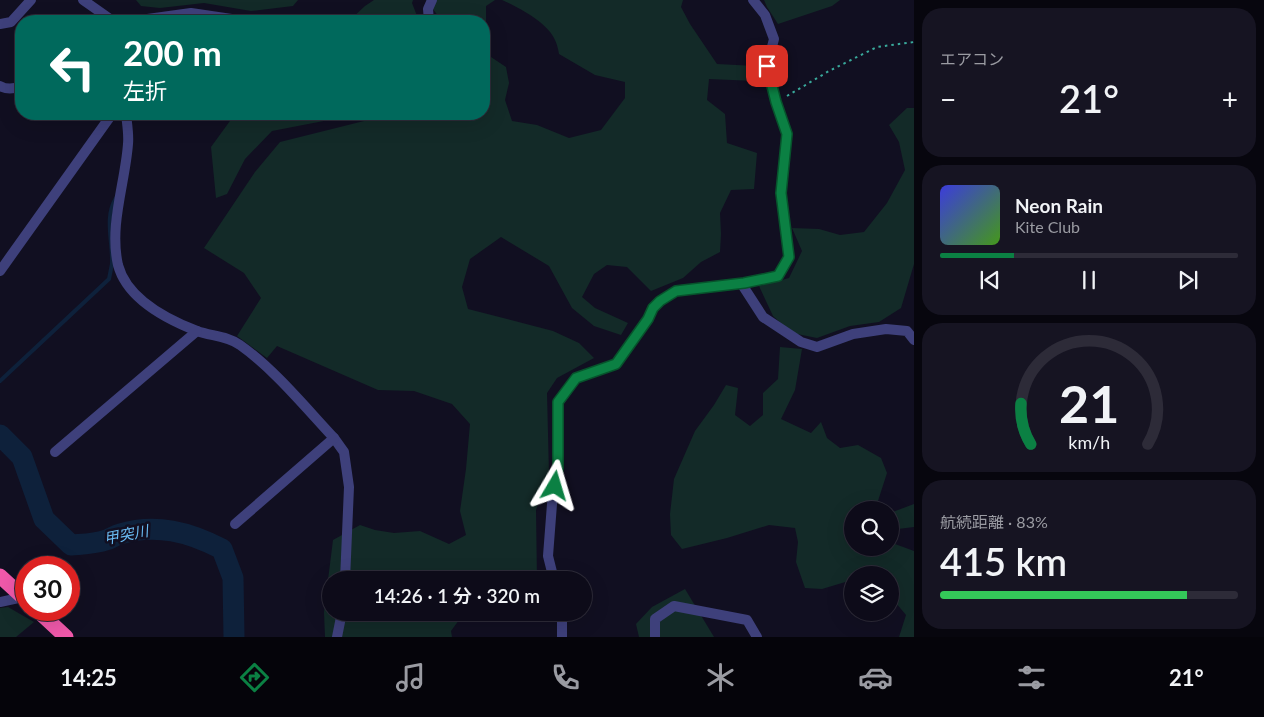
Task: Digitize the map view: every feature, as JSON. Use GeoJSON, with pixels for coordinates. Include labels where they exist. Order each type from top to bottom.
{"type":"FeatureCollection","features":[{"type":"Feature","properties":{"kind":"highway"},"geometry":{"type":"LineString","coordinates":[[0,576],[15,590]]}},
{"type":"Feature","properties":{"kind":"highway"},"geometry":{"type":"LineString","coordinates":[[49,621],[66,637]]}},
{"type":"Feature","properties":{"kind":"street"},"geometry":{"type":"LineString","coordinates":[[17,15],[31,0]]}},
{"type":"Feature","properties":{"kind":"street"},"geometry":{"type":"LineString","coordinates":[[82,0],[104,15]]}},
{"type":"Feature","properties":{"kind":"street"},"geometry":{"type":"LineString","coordinates":[[428,15],[428,9],[432,0]]}},
{"type":"Feature","properties":{"kind":"street"},"geometry":{"type":"LineString","coordinates":[[552,571],[548,556],[552,504],[558,468],[558,402],[576,378],[616,364],[648,319],[653,308],[676,291],[741,283],[778,276],[789,257],[781,193],[787,134],[776,102],[767,66],[774,39],[765,15],[753,0]]}},
{"type":"Feature","properties":{"kind":"street"},"geometry":{"type":"LineString","coordinates":[[176,15],[191,13],[204,15]]}},
{"type":"Feature","properties":{"kind":"street"},"geometry":{"type":"LineString","coordinates":[[0,24],[11,22],[15,18]]}},
{"type":"Feature","properties":{"kind":"street"},"geometry":{"type":"LineString","coordinates":[[0,86],[5,89],[15,87]]}},
{"type":"Feature","properties":{"kind":"street"},"geometry":{"type":"LineString","coordinates":[[0,271],[108,120]]}},
{"type":"Feature","properties":{"kind":"street"},"geometry":{"type":"LineString","coordinates":[[126,120],[128,143],[118,201],[116,233],[118,265],[128,285],[141,301],[162,314],[197,331],[237,343],[257,357],[334,438],[344,452],[349,487],[345,571]]}},
{"type":"Feature","properties":{"kind":"street"},"geometry":{"type":"LineString","coordinates":[[741,283],[764,316],[801,342],[817,347],[853,334],[886,329],[907,331],[914,340]]}},
{"type":"Feature","properties":{"kind":"street"},"geometry":{"type":"LineString","coordinates":[[55,452],[197,331]]}},
{"type":"Feature","properties":{"kind":"street"},"geometry":{"type":"LineString","coordinates":[[235,524],[334,438]]}},
{"type":"Feature","properties":{"kind":"street"},"geometry":{"type":"LineString","coordinates":[[0,602],[15,600]]}},
{"type":"Feature","properties":{"kind":"street"},"geometry":{"type":"LineString","coordinates":[[656,637],[656,619],[674,606],[747,620],[757,637]]}},
{"type":"Feature","properties":{"kind":"street"},"geometry":{"type":"LineString","coordinates":[[337,637],[340,621]]}},
{"type":"Feature","properties":{"kind":"street"},"geometry":{"type":"LineString","coordinates":[[562,621],[562,637]]}},
{"type":"Feature","properties":{"kind":"path"},"geometry":{"type":"LineString","coordinates":[[776,102],[829,71],[877,47],[914,42]]}},
{"type":"Feature","properties":{"kind":"green space"},"geometry":{"type":"Polygon","coordinates":[[[136,0],[298,0],[293,6],[251,11],[204,3],[160,8],[141,6],[136,0]]]}},
{"type":"Feature","properties":{"kind":"green space"},"geometry":{"type":"Polygon","coordinates":[[[374,0],[413,0],[412,3],[417,15],[355,15],[374,0]]]}},
{"type":"Feature","properties":{"kind":"green space"},"geometry":{"type":"Polygon","coordinates":[[[426,0],[495,0],[486,6],[486,15],[437,15],[426,0]]]}},
{"type":"Feature","properties":{"kind":"green space"},"geometry":{"type":"Polygon","coordinates":[[[502,0],[683,0],[681,7],[690,24],[717,64],[756,66],[755,81],[709,79],[707,100],[725,114],[727,143],[757,153],[754,189],[731,190],[720,213],[720,252],[701,262],[683,278],[651,291],[627,267],[607,265],[594,274],[582,297],[595,308],[628,323],[621,335],[594,326],[572,308],[549,266],[501,237],[470,259],[462,287],[468,309],[553,331],[579,343],[594,358],[557,378],[547,393],[549,474],[536,510],[537,571],[329,571],[333,540],[360,525],[394,533],[420,531],[449,544],[466,535],[460,511],[470,424],[452,404],[414,391],[378,390],[277,346],[267,358],[237,336],[261,298],[244,273],[204,248],[255,172],[280,142],[368,120],[490,120],[490,56],[506,67],[509,83],[505,100],[512,121],[537,125],[569,138],[601,130],[625,98],[625,82],[595,75],[559,54],[555,40],[550,32],[524,11],[502,0]]]}},
{"type":"Feature","properties":{"kind":"green space"},"geometry":{"type":"Polygon","coordinates":[[[764,0],[840,0],[832,6],[778,24],[764,0]]]}},
{"type":"Feature","properties":{"kind":"green space"},"geometry":{"type":"Polygon","coordinates":[[[907,108],[914,108],[914,264],[901,308],[879,322],[850,326],[817,338],[792,333],[773,316],[759,286],[789,278],[802,251],[792,228],[819,229],[840,235],[864,232],[887,203],[905,170],[899,142],[889,125],[907,108]]]}},
{"type":"Feature","properties":{"kind":"green space"},"geometry":{"type":"Polygon","coordinates":[[[231,120],[329,120],[272,131],[245,159],[227,194],[216,198],[211,147],[231,120]]]}},
{"type":"Feature","properties":{"kind":"green space"},"geometry":{"type":"Polygon","coordinates":[[[780,347],[802,349],[795,390],[781,419],[811,433],[821,422],[827,438],[840,448],[858,445],[881,458],[887,473],[878,501],[844,501],[844,556],[899,556],[899,545],[914,551],[914,637],[899,637],[906,615],[899,607],[899,566],[844,566],[844,582],[822,589],[805,588],[796,562],[798,542],[795,528],[769,525],[682,549],[671,535],[670,514],[674,479],[695,431],[726,385],[738,388],[735,415],[750,426],[763,415],[763,393],[778,379],[780,347]]]}},
{"type":"Feature","properties":{"kind":"green space"},"geometry":{"type":"Polygon","coordinates":[[[914,504],[914,527],[899,529],[899,510],[914,504]]]}},
{"type":"Feature","properties":{"kind":"green space"},"geometry":{"type":"Polygon","coordinates":[[[685,589],[714,637],[639,637],[636,624],[652,607],[685,589]]]}},
{"type":"Feature","properties":{"kind":"green space"},"geometry":{"type":"Polygon","coordinates":[[[8,607],[15,611],[15,621],[34,622],[16,637],[0,637],[0,608],[8,607]]]}},
{"type":"Feature","properties":{"kind":"green space"},"geometry":{"type":"Polygon","coordinates":[[[324,621],[458,621],[451,631],[452,637],[325,637],[324,621]]]}},
{"type":"Feature","properties":{"kind":"waterway"},"geometry":{"type":"LineString","coordinates":[[0,381],[109,279],[112,264],[110,213],[116,198]]}},
{"type":"Feature","properties":{"kind":"waterway","name":"甲突川"},"geometry":{"type":"LineString","coordinates":[[0,435],[22,457],[44,519],[71,545],[97,542],[133,531],[159,529],[185,534],[222,549],[233,578],[234,637]]}},
{"type":"Feature","properties":{"kind":"route"},"geometry":{"type":"LineString","coordinates":[[555,486],[558,468],[558,402],[576,378],[616,364],[648,319],[653,308],[676,291],[744,283],[778,276],[789,257],[781,193],[787,134],[776,102],[767,66]]}}]}
